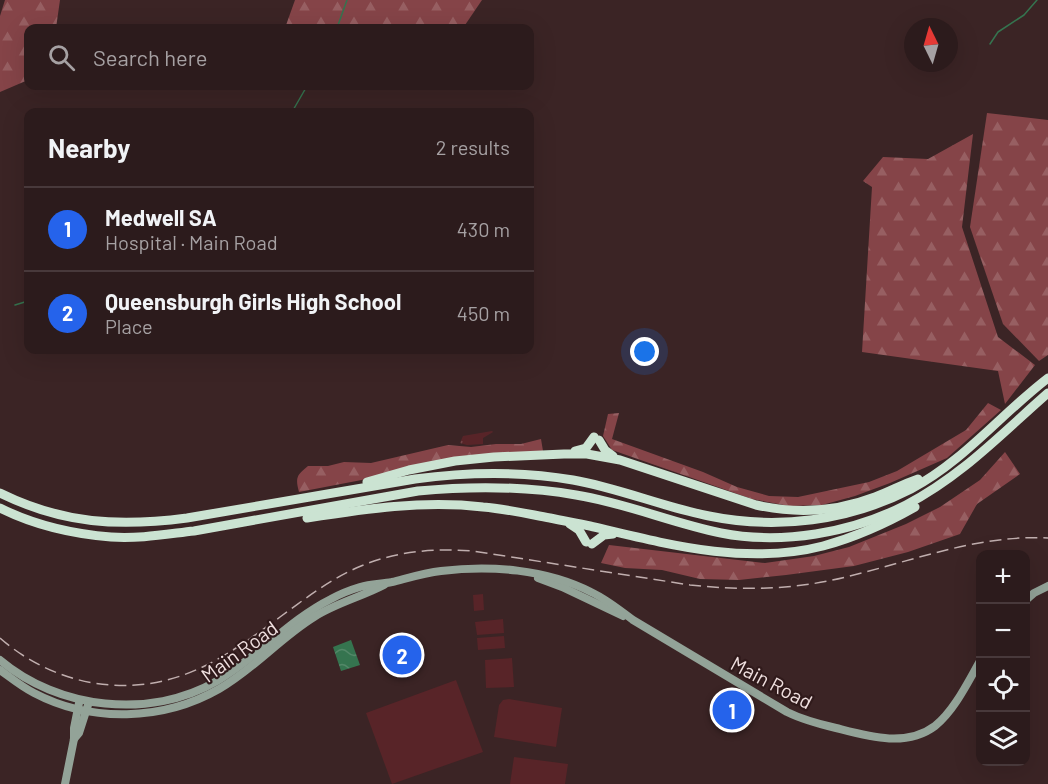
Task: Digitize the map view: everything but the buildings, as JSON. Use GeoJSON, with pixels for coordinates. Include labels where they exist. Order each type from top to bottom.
{"type":"FeatureCollection","features":[{"type":"Feature","properties":{"kind":"highway"},"geometry":{"type":"LineString","coordinates":[[0,493],[57,514],[85,520],[132,523],[187,518],[449,474],[487,473],[540,475],[573,480],[707,516],[734,520],[772,522],[818,519],[872,507],[913,488],[974,445],[1048,378]]}},
{"type":"Feature","properties":{"kind":"highway"},"geometry":{"type":"LineString","coordinates":[[113,537],[157,536],[418,491],[484,487],[530,489],[577,495],[741,536],[807,535],[862,523],[906,505],[945,482],[972,462],[1048,393]]}},
{"type":"Feature","properties":{"kind":"highway"},"geometry":{"type":"LineString","coordinates":[[0,508],[11,514],[75,532],[150,539],[173,538],[405,505],[440,504],[483,507],[586,525],[693,548],[736,553],[781,552],[821,546],[870,530],[919,505],[944,489],[983,458],[1002,436]]}},
{"type":"Feature","properties":{"kind":"highway"},"geometry":{"type":"LineString","coordinates":[[564,453],[586,448],[596,438],[605,450],[620,460]]}},
{"type":"Feature","properties":{"kind":"highway"},"geometry":{"type":"LineString","coordinates":[[327,493],[409,470],[455,461],[564,453],[597,455],[620,460],[756,505],[777,510],[801,511],[848,506],[936,473]]}},
{"type":"Feature","properties":{"kind":"highway"},"geometry":{"type":"LineString","coordinates":[[563,521],[579,530],[589,543],[604,535],[625,535]]}},
{"type":"Feature","properties":{"kind":"main road","name":"Main Road"},"geometry":{"type":"LineString","coordinates":[[0,660],[14,672],[30,681],[85,700],[129,705],[148,703],[203,688],[216,681],[243,663],[295,621],[330,599],[362,586],[439,571],[484,568],[514,571],[562,587],[633,620],[793,716],[872,737],[901,738],[933,727],[947,714],[976,669]]}},
{"type":"Feature","properties":{"kind":"main road","name":"Main Road"},"geometry":{"type":"LineString","coordinates":[[0,670],[36,694],[66,705],[129,714],[150,713],[184,704],[219,689],[314,617],[390,582]]}},
{"type":"Feature","properties":{"kind":"main road"},"geometry":{"type":"LineString","coordinates":[[1030,596],[1048,586]]}},
{"type":"Feature","properties":{"kind":"main road"},"geometry":{"type":"LineString","coordinates":[[74,728],[85,700]]}},
{"type":"Feature","properties":{"kind":"main road"},"geometry":{"type":"LineString","coordinates":[[65,784],[74,739],[73,717],[66,705]]}},
{"type":"Feature","properties":{"kind":"main road"},"geometry":{"type":"LineString","coordinates":[[74,739],[80,733],[82,709]]}},
{"type":"Feature","properties":{"kind":"green space"},"geometry":{"type":"Polygon","coordinates":[[[5,0],[60,0],[57,24],[24,24],[24,82],[0,92],[0,16],[5,0]]]}},
{"type":"Feature","properties":{"kind":"green space"},"geometry":{"type":"Polygon","coordinates":[[[295,0],[482,0],[466,24],[286,24],[295,0]]]}},
{"type":"Feature","properties":{"kind":"green space"},"geometry":{"type":"Polygon","coordinates":[[[987,113],[1048,120],[1048,355],[1039,361],[1003,324],[970,227],[987,113]]]}},
{"type":"Feature","properties":{"kind":"green space"},"geometry":{"type":"Polygon","coordinates":[[[973,134],[962,227],[998,337],[1035,365],[1005,404],[998,371],[862,352],[872,187],[863,181],[883,157],[928,159],[973,134]]]}},
{"type":"Feature","properties":{"kind":"green space"},"geometry":{"type":"Polygon","coordinates":[[[988,403],[1001,410],[947,458],[890,483],[822,505],[789,506],[752,499],[612,450],[603,436],[608,414],[619,413],[612,439],[703,472],[737,487],[769,496],[798,497],[869,482],[897,471],[966,430],[988,403]]]}},
{"type":"Feature","properties":{"kind":"green space"},"geometry":{"type":"Polygon","coordinates":[[[492,431],[483,438],[483,444],[460,443],[463,436],[492,431]]]}},
{"type":"Feature","properties":{"kind":"green space"},"geometry":{"type":"Polygon","coordinates":[[[541,439],[543,451],[299,492],[298,477],[308,466],[328,466],[344,462],[371,463],[448,445],[471,447],[521,444],[541,439]]]}},
{"type":"Feature","properties":{"kind":"green space"},"geometry":{"type":"Polygon","coordinates":[[[1005,452],[1020,474],[977,504],[960,534],[908,552],[854,566],[739,580],[700,579],[662,570],[625,568],[601,563],[609,545],[765,563],[814,556],[849,547],[906,524],[940,507],[980,480],[1005,452]]]}},
{"type":"Feature","properties":{"kind":"green space"},"geometry":{"type":"Polygon","coordinates":[[[483,594],[484,610],[474,611],[473,595],[483,594]]]}},
{"type":"Feature","properties":{"kind":"green space"},"geometry":{"type":"Polygon","coordinates":[[[503,619],[504,633],[477,635],[475,622],[503,619]]]}},
{"type":"Feature","properties":{"kind":"green space"},"geometry":{"type":"Polygon","coordinates":[[[504,636],[505,648],[478,650],[477,638],[504,636]]]}},
{"type":"Feature","properties":{"kind":"green space"},"geometry":{"type":"Polygon","coordinates":[[[512,658],[514,687],[486,688],[485,660],[512,658]]]}},
{"type":"Feature","properties":{"kind":"green space"},"geometry":{"type":"Polygon","coordinates":[[[456,680],[483,752],[392,784],[366,713],[456,680]]]}},
{"type":"Feature","properties":{"kind":"green space"},"geometry":{"type":"Polygon","coordinates":[[[503,700],[562,708],[556,747],[494,737],[499,705],[503,700]]]}},
{"type":"Feature","properties":{"kind":"green space"},"geometry":{"type":"Polygon","coordinates":[[[514,757],[568,764],[565,784],[510,784],[514,757]]]}},
{"type":"Feature","properties":{"kind":"water"},"geometry":{"type":"Polygon","coordinates":[[[351,640],[360,665],[341,671],[333,647],[351,640]]]}},
{"type":"Feature","properties":{"kind":"waterway"},"geometry":{"type":"LineString","coordinates":[[338,24],[347,0]]}},
{"type":"Feature","properties":{"kind":"waterway"},"geometry":{"type":"LineString","coordinates":[[990,44],[998,32],[1024,15],[1037,0]]}},
{"type":"Feature","properties":{"kind":"waterway"},"geometry":{"type":"LineString","coordinates":[[294,108],[305,90]]}},
{"type":"Feature","properties":{"kind":"waterway"},"geometry":{"type":"LineString","coordinates":[[15,305],[24,302]]}},
{"type":"Feature","properties":{"kind":"railway"},"geometry":{"type":"LineString","coordinates":[[0,638],[32,661],[68,677],[93,683],[147,684],[194,671],[237,648],[340,576],[375,561],[402,554],[430,550],[473,551],[690,585],[759,588],[828,581],[937,552],[992,541],[1048,538]]}},
{"type":"Feature","properties":{"kind":"place","name":"Queensburgh Girls High School"},"geometry":{"type":"Point","coordinates":[402,655]}},
{"type":"Feature","properties":{"kind":"place","name":"Medwell SA"},"geometry":{"type":"Point","coordinates":[732,710]}}]}
